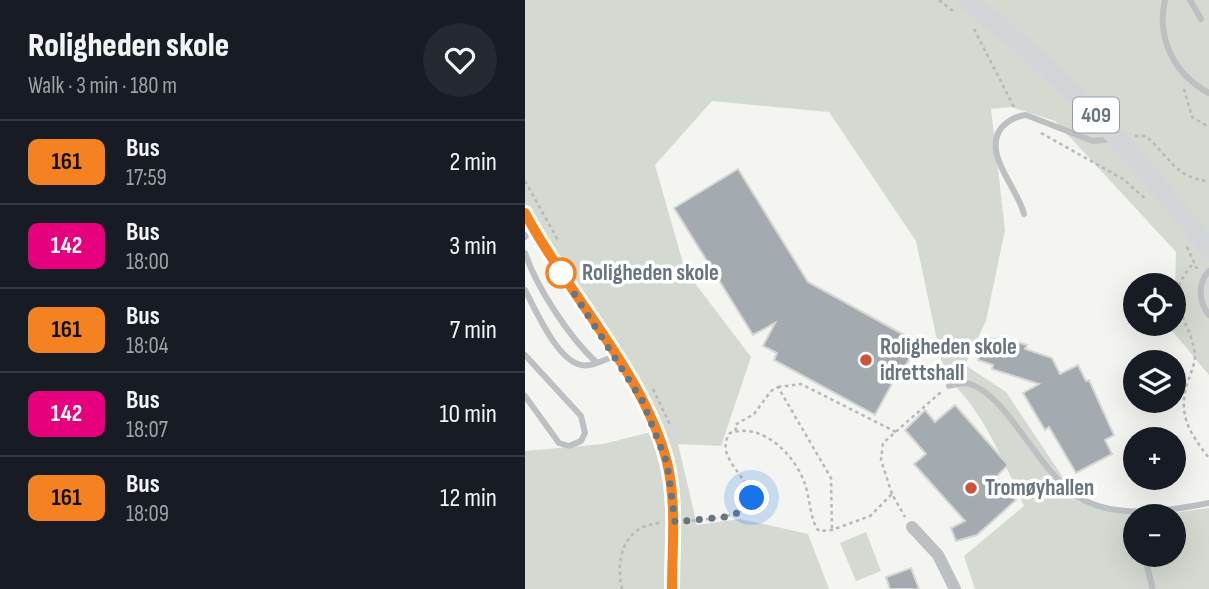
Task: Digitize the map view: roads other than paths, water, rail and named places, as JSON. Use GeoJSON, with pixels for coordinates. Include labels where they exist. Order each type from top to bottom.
{"type":"FeatureCollection","features":[{"type":"Feature","properties":{"kind":"main road","name":"409"},"geometry":{"type":"LineString","coordinates":[[966,0],[1065,83],[1119,139],[1209,248]]}},
{"type":"Feature","properties":{"kind":"street"},"geometry":{"type":"LineString","coordinates":[[525,213],[529,232],[615,356],[643,402],[657,435],[667,463],[675,522],[672,589]]}},
{"type":"Feature","properties":{"kind":"street"},"geometry":{"type":"LineString","coordinates":[[912,527],[938,555],[955,589]]}},
{"type":"Feature","properties":{"kind":"lane"},"geometry":{"type":"LineString","coordinates":[[1165,0],[1167,44],[1173,62],[1183,74],[1209,93]]}},
{"type":"Feature","properties":{"kind":"lane"},"geometry":{"type":"LineString","coordinates":[[1190,0],[1201,19]]}},
{"type":"Feature","properties":{"kind":"lane"},"geometry":{"type":"LineString","coordinates":[[1024,214],[996,151],[997,134],[1006,123],[1026,115],[1093,141],[1119,139]]}},
{"type":"Feature","properties":{"kind":"lane"},"geometry":{"type":"LineString","coordinates":[[525,253],[558,316],[578,345],[596,362]]}},
{"type":"Feature","properties":{"kind":"lane"},"geometry":{"type":"LineString","coordinates":[[1209,271],[1204,276],[1200,294],[1209,316]]}},
{"type":"Feature","properties":{"kind":"lane"},"geometry":{"type":"LineString","coordinates":[[525,290],[564,356],[582,365],[615,356]]}},
{"type":"Feature","properties":{"kind":"lane"},"geometry":{"type":"LineString","coordinates":[[525,355],[581,416],[585,433],[581,441],[569,446],[559,443],[525,396]]}},
{"type":"Feature","properties":{"kind":"lane"},"geometry":{"type":"LineString","coordinates":[[949,386],[969,383],[990,397],[1056,478],[1078,497],[1123,510]]}},
{"type":"Feature","properties":{"kind":"lane"},"geometry":{"type":"LineString","coordinates":[[1186,508],[1209,503]]}},
{"type":"Feature","properties":{"kind":"lane"},"geometry":{"type":"LineString","coordinates":[[1147,567],[1153,589]]}},
{"type":"Feature","properties":{"kind":"place","name":"Roligheden skole"},"geometry":{"type":"Point","coordinates":[561,273]}},
{"type":"Feature","properties":{"kind":"place","name":"Roligheden skole idrettshall"},"geometry":{"type":"Point","coordinates":[866,360]}},
{"type":"Feature","properties":{"kind":"place","name":"Tromøyhallen"},"geometry":{"type":"Point","coordinates":[971,488]}}]}
